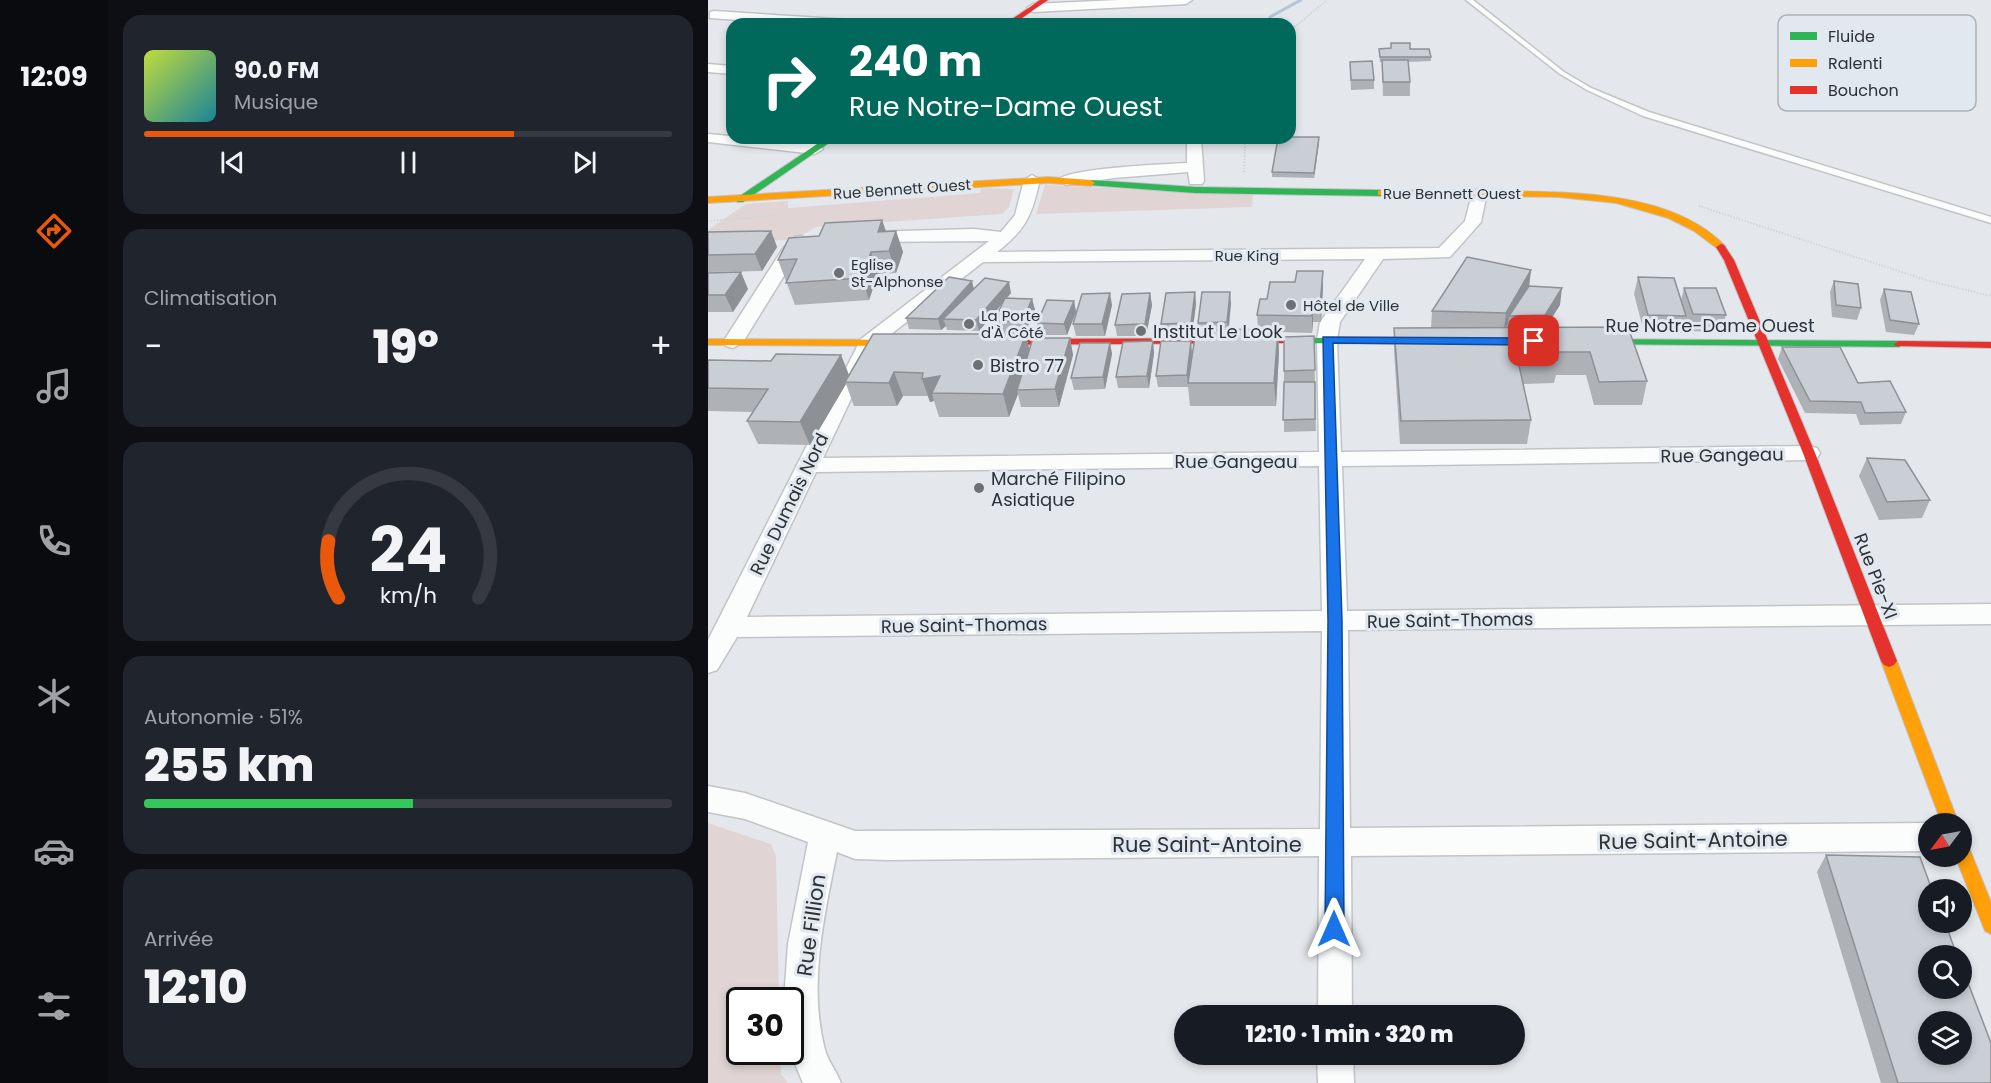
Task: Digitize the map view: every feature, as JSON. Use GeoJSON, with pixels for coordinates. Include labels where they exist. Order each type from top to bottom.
{"type":"FeatureCollection","features":[{"type":"Feature","properties":{"kind":"street"},"geometry":{"type":"LineString","coordinates":[[1017,18],[1045,0]]}},
{"type":"Feature","properties":{"kind":"street"},"geometry":{"type":"LineString","coordinates":[[1033,8],[1186,0]]}},
{"type":"Feature","properties":{"kind":"street"},"geometry":{"type":"LineString","coordinates":[[711,17],[732,5]]}},
{"type":"Feature","properties":{"kind":"street"},"geometry":{"type":"LineString","coordinates":[[711,17],[731,18]]}},
{"type":"Feature","properties":{"kind":"street"},"geometry":{"type":"LineString","coordinates":[[708,68],[726,70]]}},
{"type":"Feature","properties":{"kind":"street"},"geometry":{"type":"LineString","coordinates":[[708,138],[726,140]]}},
{"type":"Feature","properties":{"kind":"street"},"geometry":{"type":"LineString","coordinates":[[766,144],[815,149]]}},
{"type":"Feature","properties":{"kind":"street"},"geometry":{"type":"LineString","coordinates":[[716,216],[823,144]]}},
{"type":"Feature","properties":{"kind":"street"},"geometry":{"type":"LineString","coordinates":[[1194,144],[1195,189]]}},
{"type":"Feature","properties":{"kind":"street","name":"Rue Bennett Ouest"},"geometry":{"type":"LineString","coordinates":[[1066,180],[1114,173],[1196,167]]}},
{"type":"Feature","properties":{"kind":"street"},"geometry":{"type":"LineString","coordinates":[[868,343],[1004,237],[1023,216],[1032,180]]}},
{"type":"Feature","properties":{"kind":"street","name":"Rue Bennett Ouest"},"geometry":{"type":"LineString","coordinates":[[708,200],[738,201],[1032,180],[1324,193],[1593,195],[1633,203],[1674,217],[1720,246],[1729,260],[1764,343]]}},
{"type":"Feature","properties":{"kind":"street","name":"Rue King"},"geometry":{"type":"LineString","coordinates":[[978,257],[1444,253],[1473,222],[1479,193]]}},
{"type":"Feature","properties":{"kind":"street"},"geometry":{"type":"LineString","coordinates":[[847,237],[974,234],[1004,237]]}},
{"type":"Feature","properties":{"kind":"street"},"geometry":{"type":"LineString","coordinates":[[734,342],[794,247],[813,238]]}},
{"type":"Feature","properties":{"kind":"street"},"geometry":{"type":"LineString","coordinates":[[1335,1005],[1335,621],[1327,340],[1330,322],[1377,254]]}},
{"type":"Feature","properties":{"kind":"street"},"geometry":{"type":"LineString","coordinates":[[963,342],[1457,341]]}},
{"type":"Feature","properties":{"kind":"street"},"geometry":{"type":"LineString","coordinates":[[708,342],[927,342]]}},
{"type":"Feature","properties":{"kind":"street","name":"Rue Notre-Dame Ouest"},"geometry":{"type":"LineString","coordinates":[[1575,342],[1991,345]]}},
{"type":"Feature","properties":{"kind":"street","name":"Rue Dumais Nord"},"geometry":{"type":"LineString","coordinates":[[708,663],[729,627],[868,343]]}},
{"type":"Feature","properties":{"kind":"street","name":"Rue Pie-XI"},"geometry":{"type":"LineString","coordinates":[[1764,343],[1872,614],[1948,813]]}},
{"type":"Feature","properties":{"kind":"street","name":"Rue Gangeau"},"geometry":{"type":"LineString","coordinates":[[808,465],[1809,453]]}},
{"type":"Feature","properties":{"kind":"street","name":"Rue Saint-Thomas"},"geometry":{"type":"LineString","coordinates":[[729,627],[1991,614]]}},
{"type":"Feature","properties":{"kind":"street","name":"Rue Saint-Antoine"},"geometry":{"type":"LineString","coordinates":[[708,799],[745,806],[855,845],[1918,837]]}},
{"type":"Feature","properties":{"kind":"street","name":"Rue Fillion"},"geometry":{"type":"LineString","coordinates":[[823,1083],[809,1055],[802,1009],[804,942],[825,835]]}},
{"type":"Feature","properties":{"kind":"street"},"geometry":{"type":"LineString","coordinates":[[1968,867],[1991,925]]}},
{"type":"Feature","properties":{"kind":"street"},"geometry":{"type":"LineString","coordinates":[[1335,1065],[1336,1083]]}},
{"type":"Feature","properties":{"kind":"lane"},"geometry":{"type":"LineString","coordinates":[[1469,0],[1562,73],[1589,89],[1646,114],[1991,220]]}},
{"type":"Feature","properties":{"kind":"path"},"geometry":{"type":"LineString","coordinates":[[1296,26],[1327,0]]}},
{"type":"Feature","properties":{"kind":"path"},"geometry":{"type":"LineString","coordinates":[[1242,144],[1244,180]]}},
{"type":"Feature","properties":{"kind":"shaded area"},"geometry":{"type":"Polygon","coordinates":[[[1045,185],[1253,195],[1252,207],[1036,214],[1045,185]]]}},
{"type":"Feature","properties":{"kind":"shaded area"},"geometry":{"type":"Polygon","coordinates":[[[981,188],[1014,189],[1009,207],[1002,214],[816,227],[795,240],[708,242],[708,230],[746,204],[788,201],[788,208],[980,193],[981,188]]]}},
{"type":"Feature","properties":{"kind":"shaded area"},"geometry":{"type":"Polygon","coordinates":[[[708,823],[771,844],[776,856],[779,987],[726,987],[726,1065],[781,1065],[781,1074],[788,1083],[708,1083],[708,823]]]}},
{"type":"Feature","properties":{"kind":"building"},"geometry":{"type":"Polygon","coordinates":[[[1391,43],[1410,43],[1410,49],[1429,49],[1431,57],[1380,57],[1379,49],[1391,48],[1391,43]]]}},
{"type":"Feature","properties":{"kind":"building"},"geometry":{"type":"Polygon","coordinates":[[[1382,60],[1408,60],[1410,82],[1383,82],[1382,60]]]}},
{"type":"Feature","properties":{"kind":"building"},"geometry":{"type":"Polygon","coordinates":[[[1372,61],[1374,80],[1351,80],[1350,62],[1372,61]]]}},
{"type":"Feature","properties":{"kind":"building"},"geometry":{"type":"Polygon","coordinates":[[[1296,137],[1319,137],[1314,173],[1272,172],[1277,144],[1296,144],[1296,137]]]}},
{"type":"Feature","properties":{"kind":"building"},"geometry":{"type":"Polygon","coordinates":[[[882,220],[878,232],[896,231],[889,251],[871,252],[862,278],[786,283],[797,259],[778,260],[789,238],[819,236],[825,223],[882,220]]]}},
{"type":"Feature","properties":{"kind":"building"},"geometry":{"type":"Polygon","coordinates":[[[771,231],[755,254],[708,255],[708,232],[771,231]]]}},
{"type":"Feature","properties":{"kind":"building"},"geometry":{"type":"Polygon","coordinates":[[[1467,257],[1531,270],[1506,313],[1432,311],[1467,257]]]}},
{"type":"Feature","properties":{"kind":"building"},"geometry":{"type":"Polygon","coordinates":[[[1297,271],[1323,271],[1320,305],[1313,304],[1312,316],[1257,315],[1260,299],[1267,299],[1270,282],[1295,282],[1297,271]]]}},
{"type":"Feature","properties":{"kind":"building"},"geometry":{"type":"Polygon","coordinates":[[[741,272],[725,295],[708,295],[708,273],[741,272]]]}},
{"type":"Feature","properties":{"kind":"building"},"geometry":{"type":"Polygon","coordinates":[[[949,277],[972,281],[938,319],[906,318],[949,277]]]}},
{"type":"Feature","properties":{"kind":"building"},"geometry":{"type":"Polygon","coordinates":[[[1638,277],[1674,278],[1686,316],[1648,315],[1638,277]]]}},
{"type":"Feature","properties":{"kind":"building"},"geometry":{"type":"Polygon","coordinates":[[[985,278],[1009,282],[976,320],[943,319],[985,278]]]}},
{"type":"Feature","properties":{"kind":"building"},"geometry":{"type":"Polygon","coordinates":[[[1834,281],[1858,284],[1861,308],[1836,305],[1834,281]]]}},
{"type":"Feature","properties":{"kind":"building"},"geometry":{"type":"Polygon","coordinates":[[[1529,286],[1562,288],[1545,315],[1509,316],[1529,286]]]}},
{"type":"Feature","properties":{"kind":"building"},"geometry":{"type":"Polygon","coordinates":[[[1684,288],[1716,288],[1726,315],[1693,314],[1684,288]]]}},
{"type":"Feature","properties":{"kind":"building"},"geometry":{"type":"Polygon","coordinates":[[[1884,289],[1911,292],[1919,324],[1890,320],[1884,289]]]}},
{"type":"Feature","properties":{"kind":"building"},"geometry":{"type":"Polygon","coordinates":[[[1195,292],[1191,323],[1161,324],[1166,293],[1195,292]]]}},
{"type":"Feature","properties":{"kind":"building"},"geometry":{"type":"Polygon","coordinates":[[[1202,292],[1230,292],[1227,322],[1198,323],[1202,292]]]}},
{"type":"Feature","properties":{"kind":"building"},"geometry":{"type":"Polygon","coordinates":[[[1110,293],[1102,324],[1073,324],[1082,294],[1110,293]]]}},
{"type":"Feature","properties":{"kind":"building"},"geometry":{"type":"Polygon","coordinates":[[[1150,293],[1145,324],[1115,325],[1122,294],[1150,293]]]}},
{"type":"Feature","properties":{"kind":"building"},"geometry":{"type":"Polygon","coordinates":[[[1005,298],[1032,299],[1022,322],[994,321],[1005,298]]]}},
{"type":"Feature","properties":{"kind":"building"},"geometry":{"type":"Polygon","coordinates":[[[1047,300],[1074,301],[1064,324],[1037,323],[1047,300]]]}},
{"type":"Feature","properties":{"kind":"building"},"geometry":{"type":"Polygon","coordinates":[[[1628,327],[1647,381],[1599,382],[1590,352],[1556,352],[1558,360],[1518,361],[1531,420],[1401,421],[1394,328],[1628,327]]]}},
{"type":"Feature","properties":{"kind":"building"},"geometry":{"type":"Polygon","coordinates":[[[1278,329],[1274,383],[1188,383],[1196,330],[1278,329]]]}},
{"type":"Feature","properties":{"kind":"building"},"geometry":{"type":"Polygon","coordinates":[[[873,334],[1026,334],[1003,394],[932,393],[940,376],[922,379],[923,373],[894,372],[889,383],[845,382],[873,334]]]}},
{"type":"Feature","properties":{"kind":"building"},"geometry":{"type":"Polygon","coordinates":[[[1314,336],[1315,370],[1284,371],[1284,337],[1314,336]]]}},
{"type":"Feature","properties":{"kind":"building"},"geometry":{"type":"Polygon","coordinates":[[[1033,338],[1070,338],[1055,389],[1017,390],[1033,338]]]}},
{"type":"Feature","properties":{"kind":"building"},"geometry":{"type":"Polygon","coordinates":[[[1153,341],[1147,376],[1116,377],[1123,342],[1153,341]]]}},
{"type":"Feature","properties":{"kind":"building"},"geometry":{"type":"Polygon","coordinates":[[[1161,341],[1191,341],[1187,375],[1156,376],[1161,341]]]}},
{"type":"Feature","properties":{"kind":"building"},"geometry":{"type":"Polygon","coordinates":[[[1080,343],[1110,343],[1103,377],[1071,378],[1080,343]]]}},
{"type":"Feature","properties":{"kind":"building"},"geometry":{"type":"Polygon","coordinates":[[[1782,347],[1840,347],[1858,383],[1890,381],[1906,412],[1865,413],[1861,402],[1810,401],[1782,347]]]}},
{"type":"Feature","properties":{"kind":"building"},"geometry":{"type":"Polygon","coordinates":[[[776,354],[841,355],[800,422],[747,421],[768,389],[708,388],[708,360],[771,361],[776,354]]]}},
{"type":"Feature","properties":{"kind":"building"},"geometry":{"type":"Polygon","coordinates":[[[1284,382],[1315,382],[1315,419],[1283,420],[1284,382]]]}},
{"type":"Feature","properties":{"kind":"building"},"geometry":{"type":"Polygon","coordinates":[[[1867,458],[1905,460],[1930,500],[1887,502],[1867,458]]]}},
{"type":"Feature","properties":{"kind":"building"},"geometry":{"type":"Polygon","coordinates":[[[1826,855],[1918,857],[1918,867],[1924,867],[1928,879],[1918,879],[1918,933],[1949,933],[1953,945],[1918,945],[1918,999],[1972,999],[1972,993],[1991,1043],[1991,1083],[1898,1083],[1826,855]]]}},
{"type":"Feature","properties":{"kind":"waterway"},"geometry":{"type":"LineString","coordinates":[[1270,18],[1301,0]]}},
{"type":"Feature","properties":{"kind":"traffic: fast"},"geometry":{"type":"LineString","coordinates":[[740,200],[823,144]]}},
{"type":"Feature","properties":{"kind":"traffic: fast"},"geometry":{"type":"LineString","coordinates":[[1091,183],[1195,190],[1381,193]]}},
{"type":"Feature","properties":{"kind":"traffic: fast"},"geometry":{"type":"LineString","coordinates":[[1285,341],[1437,341]]}},
{"type":"Feature","properties":{"kind":"traffic: fast"},"geometry":{"type":"LineString","coordinates":[[1588,342],[1899,344]]}},
{"type":"Feature","properties":{"kind":"traffic: slow"},"geometry":{"type":"LineString","coordinates":[[708,200],[1048,180],[1091,183]]}},
{"type":"Feature","properties":{"kind":"traffic: slow"},"geometry":{"type":"LineString","coordinates":[[1381,193],[1558,195],[1616,200],[1644,206],[1671,216],[1697,229],[1721,247]]}},
{"type":"Feature","properties":{"kind":"traffic: slow"},"geometry":{"type":"LineString","coordinates":[[708,342],[912,343]]}},
{"type":"Feature","properties":{"kind":"traffic: slow"},"geometry":{"type":"LineString","coordinates":[[1889,661],[1947,813]]}},
{"type":"Feature","properties":{"kind":"traffic: slow"},"geometry":{"type":"LineString","coordinates":[[1968,867],[1991,925]]}},
{"type":"Feature","properties":{"kind":"traffic: jam"},"geometry":{"type":"LineString","coordinates":[[1017,18],[1045,0]]}},
{"type":"Feature","properties":{"kind":"traffic: jam"},"geometry":{"type":"LineString","coordinates":[[1721,247],[1729,260],[1809,453],[1889,661]]}},
{"type":"Feature","properties":{"kind":"traffic: jam"},"geometry":{"type":"LineString","coordinates":[[982,342],[1285,341]]}},
{"type":"Feature","properties":{"kind":"traffic: jam"},"geometry":{"type":"LineString","coordinates":[[1899,344],[1991,345]]}},
{"type":"Feature","properties":{"kind":"place","name":"Eglise St-Alphonse"},"geometry":{"type":"Point","coordinates":[839,273]}},
{"type":"Feature","properties":{"kind":"place","name":"Hôtel de Ville"},"geometry":{"type":"Point","coordinates":[1291,305]}},
{"type":"Feature","properties":{"kind":"place","name":"La Porte d'À Côté"},"geometry":{"type":"Point","coordinates":[969,324]}},
{"type":"Feature","properties":{"kind":"place","name":"Institut Le Look"},"geometry":{"type":"Point","coordinates":[1141,331]}},
{"type":"Feature","properties":{"kind":"place","name":"Bistro 77"},"geometry":{"type":"Point","coordinates":[978,365]}},
{"type":"Feature","properties":{"kind":"place","name":"Marché Filipino Asiatique"},"geometry":{"type":"Point","coordinates":[979,488]}},
{"type":"Feature","properties":{"kind":"route"},"geometry":{"type":"LineString","coordinates":[[1334,929],[1335,621],[1327,340],[1534,341]]}}]}
